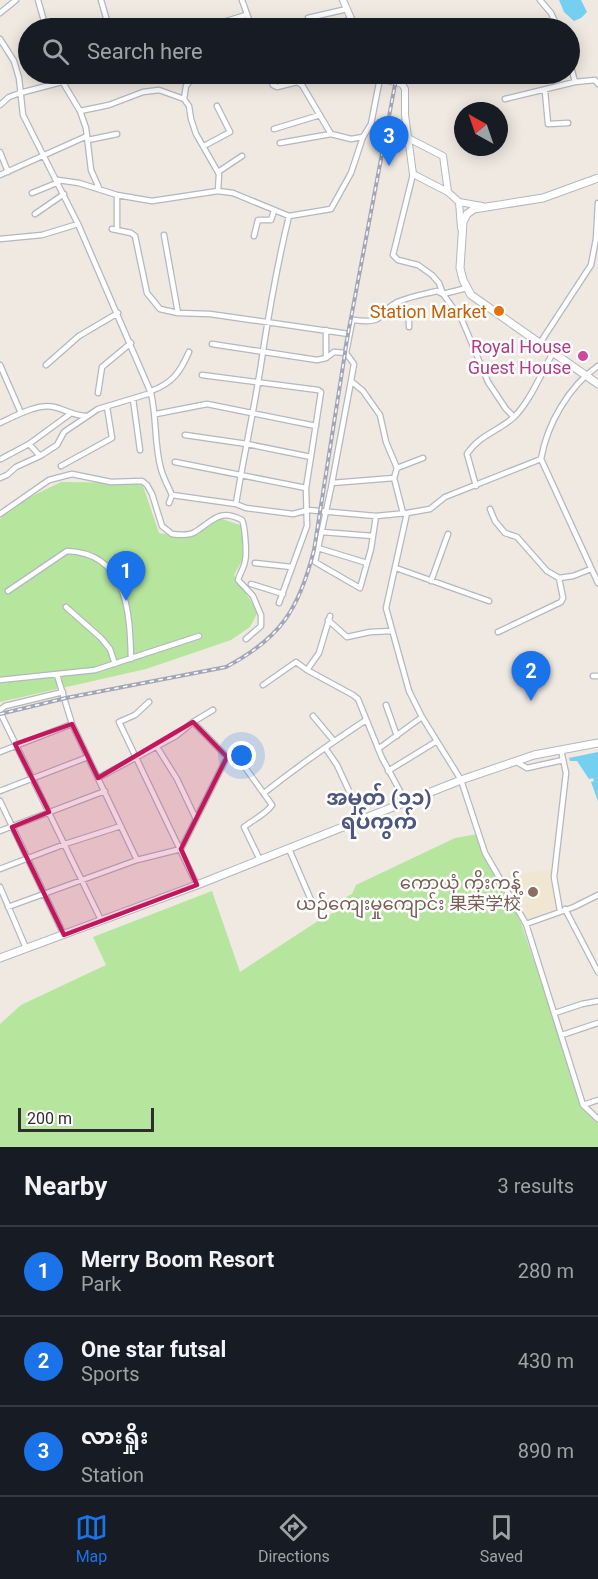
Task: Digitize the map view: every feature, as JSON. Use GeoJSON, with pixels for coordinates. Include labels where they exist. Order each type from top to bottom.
{"type":"FeatureCollection","features":[{"type":"Feature","properties":{"kind":"main road"},"geometry":{"type":"LineString","coordinates":[[598,178],[543,198],[474,209],[467,214],[463,222],[460,268],[471,295],[598,384]]}},
{"type":"Feature","properties":{"kind":"main road"},"geometry":{"type":"LineString","coordinates":[[0,958],[197,885],[461,780],[516,761],[598,743]]}},
{"type":"Feature","properties":{"kind":"street"},"geometry":{"type":"LineString","coordinates":[[0,13],[16,0]]}},
{"type":"Feature","properties":{"kind":"street"},"geometry":{"type":"LineString","coordinates":[[38,0],[43,18]]}},
{"type":"Feature","properties":{"kind":"street"},"geometry":{"type":"LineString","coordinates":[[101,0],[106,18]]}},
{"type":"Feature","properties":{"kind":"street"},"geometry":{"type":"LineString","coordinates":[[242,0],[247,18]]}},
{"type":"Feature","properties":{"kind":"street"},"geometry":{"type":"LineString","coordinates":[[343,0],[352,18]]}},
{"type":"Feature","properties":{"kind":"street"},"geometry":{"type":"LineString","coordinates":[[540,0],[553,18]]}},
{"type":"Feature","properties":{"kind":"street"},"geometry":{"type":"LineString","coordinates":[[308,18],[347,9]]}},
{"type":"Feature","properties":{"kind":"street"},"geometry":{"type":"LineString","coordinates":[[236,18],[246,15]]}},
{"type":"Feature","properties":{"kind":"street"},"geometry":{"type":"LineString","coordinates":[[0,39],[14,61],[18,82]]}},
{"type":"Feature","properties":{"kind":"street"},"geometry":{"type":"LineString","coordinates":[[580,82],[595,80],[598,84]]}},
{"type":"Feature","properties":{"kind":"street"},"geometry":{"type":"LineString","coordinates":[[18,84],[23,115],[78,224],[151,392],[156,414],[157,447],[161,470],[172,495],[169,503]]}},
{"type":"Feature","properties":{"kind":"street"},"geometry":{"type":"LineString","coordinates":[[1,103],[9,97],[52,84]]}},
{"type":"Feature","properties":{"kind":"street"},"geometry":{"type":"LineString","coordinates":[[64,84],[80,111],[87,138],[91,170],[99,188]]}},
{"type":"Feature","properties":{"kind":"street"},"geometry":{"type":"LineString","coordinates":[[184,99],[188,84]]}},
{"type":"Feature","properties":{"kind":"street"},"geometry":{"type":"LineString","coordinates":[[273,84],[277,87],[289,84]]}},
{"type":"Feature","properties":{"kind":"street"},"geometry":{"type":"LineString","coordinates":[[300,84],[331,134],[339,138],[363,137]]}},
{"type":"Feature","properties":{"kind":"street"},"geometry":{"type":"LineString","coordinates":[[32,193],[58,181],[152,201],[218,191],[233,193],[289,216],[331,209],[351,172],[363,137],[371,124],[378,84]]}},
{"type":"Feature","properties":{"kind":"street"},"geometry":{"type":"LineString","coordinates":[[402,84],[405,89],[409,158],[413,174],[393,255],[395,259],[418,265],[432,274],[439,283],[443,294],[462,320],[488,382],[506,410],[514,417]]}},
{"type":"Feature","properties":{"kind":"street"},"geometry":{"type":"LineString","coordinates":[[505,99],[568,84]]}},
{"type":"Feature","properties":{"kind":"street"},"geometry":{"type":"LineString","coordinates":[[80,111],[109,105],[143,92],[159,90],[184,99],[189,106],[193,126],[218,172],[218,191]]}},
{"type":"Feature","properties":{"kind":"street"},"geometry":{"type":"LineString","coordinates":[[544,91],[548,124],[567,123]]}},
{"type":"Feature","properties":{"kind":"street"},"geometry":{"type":"LineString","coordinates":[[204,146],[230,132],[217,105]]}},
{"type":"Feature","properties":{"kind":"street"},"geometry":{"type":"LineString","coordinates":[[274,129],[320,115]]}},
{"type":"Feature","properties":{"kind":"street"},"geometry":{"type":"LineString","coordinates":[[0,175],[87,138],[117,134]]}},
{"type":"Feature","properties":{"kind":"street"},"geometry":{"type":"LineString","coordinates":[[280,143],[331,134]]}},
{"type":"Feature","properties":{"kind":"street"},"geometry":{"type":"LineString","coordinates":[[408,138],[442,156],[448,192]]}},
{"type":"Feature","properties":{"kind":"street"},"geometry":{"type":"LineString","coordinates":[[409,158],[416,149],[422,146]]}},
{"type":"Feature","properties":{"kind":"street"},"geometry":{"type":"LineString","coordinates":[[0,152],[8,172]]}},
{"type":"Feature","properties":{"kind":"street"},"geometry":{"type":"LineString","coordinates":[[218,172],[242,156]]}},
{"type":"Feature","properties":{"kind":"street"},"geometry":{"type":"LineString","coordinates":[[413,174],[448,192],[459,202],[482,206]]}},
{"type":"Feature","properties":{"kind":"street"},"geometry":{"type":"LineString","coordinates":[[35,214],[64,194]]}},
{"type":"Feature","properties":{"kind":"street"},"geometry":{"type":"LineString","coordinates":[[117,195],[114,229],[135,236],[147,293],[160,309],[349,334]]}},
{"type":"Feature","properties":{"kind":"street"},"geometry":{"type":"LineString","coordinates":[[459,202],[461,234]]}},
{"type":"Feature","properties":{"kind":"street"},"geometry":{"type":"LineString","coordinates":[[540,343],[591,265],[596,239],[598,203]]}},
{"type":"Feature","properties":{"kind":"street"},"geometry":{"type":"LineString","coordinates":[[255,236],[258,220],[271,220],[274,211]]}},
{"type":"Feature","properties":{"kind":"street"},"geometry":{"type":"LineString","coordinates":[[236,504],[266,322],[289,216]]}},
{"type":"Feature","properties":{"kind":"street"},"geometry":{"type":"LineString","coordinates":[[0,239],[42,235],[78,224]]}},
{"type":"Feature","properties":{"kind":"street"},"geometry":{"type":"LineString","coordinates":[[164,235],[178,313]]}},
{"type":"Feature","properties":{"kind":"street"},"geometry":{"type":"LineString","coordinates":[[376,516],[360,588],[315,562],[354,364],[346,353],[352,322],[354,320],[376,321],[397,302],[437,291],[443,294],[467,288]]}},
{"type":"Feature","properties":{"kind":"street"},"geometry":{"type":"LineString","coordinates":[[397,302],[409,321],[410,327]]}},
{"type":"Feature","properties":{"kind":"street"},"geometry":{"type":"LineString","coordinates":[[46,365],[79,336],[118,313]]}},
{"type":"Feature","properties":{"kind":"street"},"geometry":{"type":"LineString","coordinates":[[326,330],[326,358]]}},
{"type":"Feature","properties":{"kind":"street"},"geometry":{"type":"LineString","coordinates":[[98,393],[102,367],[131,343]]}},
{"type":"Feature","properties":{"kind":"street"},"geometry":{"type":"LineString","coordinates":[[212,344],[317,360],[326,358],[334,352],[346,353]]}},
{"type":"Feature","properties":{"kind":"street"},"geometry":{"type":"LineString","coordinates":[[0,478],[57,445],[64,432],[86,416],[107,406],[160,388],[181,371],[189,352]]}},
{"type":"Feature","properties":{"kind":"street"},"geometry":{"type":"LineString","coordinates":[[476,486],[467,454],[473,445],[488,433],[514,417],[553,353]]}},
{"type":"Feature","properties":{"kind":"street"},"geometry":{"type":"LineString","coordinates":[[0,366],[21,414]]}},
{"type":"Feature","properties":{"kind":"street"},"geometry":{"type":"LineString","coordinates":[[598,366],[585,375],[559,410],[543,445],[541,459],[598,583]]}},
{"type":"Feature","properties":{"kind":"street"},"geometry":{"type":"LineString","coordinates":[[202,375],[318,390],[321,396],[306,488],[307,526],[279,603]]}},
{"type":"Feature","properties":{"kind":"street"},"geometry":{"type":"LineString","coordinates":[[351,381],[363,391],[380,415],[386,442],[397,468],[394,478],[405,513],[396,568],[386,608],[409,691],[422,717],[461,780],[486,853],[526,924],[583,1105],[598,1119]]}},
{"type":"Feature","properties":{"kind":"street"},"geometry":{"type":"LineString","coordinates":[[133,399],[140,450]]}},
{"type":"Feature","properties":{"kind":"street"},"geometry":{"type":"LineString","coordinates":[[156,414],[207,404],[252,415],[316,426]]}},
{"type":"Feature","properties":{"kind":"street"},"geometry":{"type":"LineString","coordinates":[[0,423],[21,414],[52,406],[70,414],[86,416]]}},
{"type":"Feature","properties":{"kind":"street"},"geometry":{"type":"LineString","coordinates":[[61,466],[112,438],[107,406]]}},
{"type":"Feature","properties":{"kind":"street"},"geometry":{"type":"LineString","coordinates":[[1,459],[29,444],[70,414]]}},
{"type":"Feature","properties":{"kind":"street"},"geometry":{"type":"LineString","coordinates":[[185,435],[311,457]]}},
{"type":"Feature","properties":{"kind":"street"},"geometry":{"type":"LineString","coordinates":[[29,444],[40,456]]}},
{"type":"Feature","properties":{"kind":"street"},"geometry":{"type":"LineString","coordinates":[[397,468],[423,458]]}},
{"type":"Feature","properties":{"kind":"street"},"geometry":{"type":"LineString","coordinates":[[172,495],[293,514],[308,510],[376,516],[430,510],[445,497],[541,459]]}},
{"type":"Feature","properties":{"kind":"street"},"geometry":{"type":"LineString","coordinates":[[175,462],[306,488]]}},
{"type":"Feature","properties":{"kind":"street"},"geometry":{"type":"LineString","coordinates":[[0,514],[49,480],[72,474],[111,482],[141,481],[147,485],[152,494],[162,526],[172,534],[195,532],[218,516],[235,517],[242,520],[245,530],[246,556],[238,580],[253,596],[262,622],[257,631],[246,639]]}},
{"type":"Feature","properties":{"kind":"street"},"geometry":{"type":"LineString","coordinates":[[332,483],[394,478]]}},
{"type":"Feature","properties":{"kind":"street"},"geometry":{"type":"LineString","coordinates":[[490,509],[495,521],[505,533],[517,537],[547,571],[559,578],[594,571]]}},
{"type":"Feature","properties":{"kind":"street"},"geometry":{"type":"LineString","coordinates":[[322,532],[373,536]]}},
{"type":"Feature","properties":{"kind":"street"},"geometry":{"type":"LineString","coordinates":[[431,581],[448,534]]}},
{"type":"Feature","properties":{"kind":"street"},"geometry":{"type":"LineString","coordinates":[[318,548],[367,563]]}},
{"type":"Feature","properties":{"kind":"street"},"geometry":{"type":"LineString","coordinates":[[8,591],[67,551],[99,560],[118,579],[123,590],[130,625],[131,658]]}},
{"type":"Feature","properties":{"kind":"street"},"geometry":{"type":"LineString","coordinates":[[255,563],[292,567]]}},
{"type":"Feature","properties":{"kind":"street"},"geometry":{"type":"LineString","coordinates":[[396,568],[489,601]]}},
{"type":"Feature","properties":{"kind":"street"},"geometry":{"type":"LineString","coordinates":[[498,632],[563,600],[559,578]]}},
{"type":"Feature","properties":{"kind":"street"},"geometry":{"type":"LineString","coordinates":[[251,584],[283,594]]}},
{"type":"Feature","properties":{"kind":"street"},"geometry":{"type":"LineString","coordinates":[[66,607],[110,649],[115,664]]}},
{"type":"Feature","properties":{"kind":"street"},"geometry":{"type":"LineString","coordinates":[[307,670],[319,653],[329,618],[347,637],[370,632],[392,631]]}},
{"type":"Feature","properties":{"kind":"street"},"geometry":{"type":"LineString","coordinates":[[0,680],[95,670],[199,636]]}},
{"type":"Feature","properties":{"kind":"street"},"geometry":{"type":"LineString","coordinates":[[263,685],[296,662],[358,699],[388,771],[406,802]]}},
{"type":"Feature","properties":{"kind":"street"},"geometry":{"type":"LineString","coordinates":[[57,675],[72,724],[137,860]]}},
{"type":"Feature","properties":{"kind":"street"},"geometry":{"type":"LineString","coordinates":[[63,692],[5,706],[0,711],[101,920]]}},
{"type":"Feature","properties":{"kind":"street"},"geometry":{"type":"LineString","coordinates":[[149,702],[135,715],[119,722],[197,885]]}},
{"type":"Feature","properties":{"kind":"street"},"geometry":{"type":"LineString","coordinates":[[386,705],[397,736]]}},
{"type":"Feature","properties":{"kind":"street"},"geometry":{"type":"LineString","coordinates":[[98,778],[176,736],[213,710]]}},
{"type":"Feature","properties":{"kind":"street"},"geometry":{"type":"LineString","coordinates":[[313,716],[334,741]]}},
{"type":"Feature","properties":{"kind":"street"},"geometry":{"type":"LineString","coordinates":[[378,749],[422,717]]}},
{"type":"Feature","properties":{"kind":"street"},"geometry":{"type":"LineString","coordinates":[[264,794],[300,764],[326,749],[366,720]]}},
{"type":"Feature","properties":{"kind":"street"},"geometry":{"type":"LineString","coordinates":[[8,907],[137,860],[181,849],[227,757],[193,722]]}},
{"type":"Feature","properties":{"kind":"street"},"geometry":{"type":"LineString","coordinates":[[0,752],[15,744],[72,724]]}},
{"type":"Feature","properties":{"kind":"street"},"geometry":{"type":"LineString","coordinates":[[388,771],[437,741]]}},
{"type":"Feature","properties":{"kind":"street"},"geometry":{"type":"LineString","coordinates":[[157,747],[177,779],[196,819]]}},
{"type":"Feature","properties":{"kind":"street"},"geometry":{"type":"LineString","coordinates":[[326,749],[337,765],[362,819]]}},
{"type":"Feature","properties":{"kind":"street"},"geometry":{"type":"LineString","coordinates":[[561,750],[566,774],[554,877],[563,910],[598,972]]}},
{"type":"Feature","properties":{"kind":"street"},"geometry":{"type":"LineString","coordinates":[[0,791],[88,757]]}},
{"type":"Feature","properties":{"kind":"street"},"geometry":{"type":"LineString","coordinates":[[516,761],[528,768],[563,760]]}},
{"type":"Feature","properties":{"kind":"street"},"geometry":{"type":"LineString","coordinates":[[244,766],[272,805],[244,827],[260,860]]}},
{"type":"Feature","properties":{"kind":"street"},"geometry":{"type":"LineString","coordinates":[[0,831],[105,791]]}},
{"type":"Feature","properties":{"kind":"street"},"geometry":{"type":"LineString","coordinates":[[0,801],[64,934]]}},
{"type":"Feature","properties":{"kind":"street"},"geometry":{"type":"LineString","coordinates":[[0,869],[121,826]]}},
{"type":"Feature","properties":{"kind":"street"},"geometry":{"type":"LineString","coordinates":[[289,849],[314,907]]}},
{"type":"Feature","properties":{"kind":"street"},"geometry":{"type":"LineString","coordinates":[[0,887],[26,948]]}},
{"type":"Feature","properties":{"kind":"street"},"geometry":{"type":"LineString","coordinates":[[526,924],[598,895]]}},
{"type":"Feature","properties":{"kind":"street"},"geometry":{"type":"LineString","coordinates":[[555,1013],[598,1001]]}},
{"type":"Feature","properties":{"kind":"street"},"geometry":{"type":"LineString","coordinates":[[562,1035],[598,1023]]}},
{"type":"Feature","properties":{"kind":"street"},"geometry":{"type":"LineString","coordinates":[[583,1105],[598,1100]]}},
{"type":"Feature","properties":{"kind":"highlighted area"},"geometry":{"type":"Polygon","coordinates":[[[193,722],[227,757],[181,849],[197,885],[64,935],[12,827],[49,812],[15,744],[72,724],[98,778],[193,722]]]}},
{"type":"Feature","properties":{"kind":"shaded area","name":"ကော့ယုံ ကိုးကန့် ယဉ်ကျေးမှုကျောင်း 果荣学校"},"geometry":{"type":"Polygon","coordinates":[[[553,869],[555,910],[527,921],[502,876],[521,870],[522,874],[553,869]]]}},
{"type":"Feature","properties":{"kind":"green space"},"geometry":{"type":"Polygon","coordinates":[[[61,482],[142,483],[159,533],[181,536],[219,518],[243,526],[244,557],[234,575],[258,612],[250,627],[231,640],[146,669],[0,702],[0,519],[20,502],[61,482]]]}},
{"type":"Feature","properties":{"kind":"green space"},"geometry":{"type":"Polygon","coordinates":[[[478,834],[521,923],[583,1105],[598,1120],[598,1147],[0,1147],[0,1024],[21,1005],[106,965],[93,937],[212,891],[240,972],[324,917],[348,906],[346,897],[352,894],[356,885],[455,838],[478,834]]]}},
{"type":"Feature","properties":{"kind":"water"},"geometry":{"type":"Polygon","coordinates":[[[559,0],[581,0],[587,12],[580,18],[571,18],[564,12],[559,0]]]}},
{"type":"Feature","properties":{"kind":"water"},"geometry":{"type":"Polygon","coordinates":[[[598,752],[598,801],[591,782],[594,781],[593,778],[589,779],[577,761],[570,761],[569,758],[598,752]]]}},
{"type":"Feature","properties":{"kind":"railway"},"geometry":{"type":"LineString","coordinates":[[0,714],[66,698],[226,667],[261,645],[285,620],[302,589],[314,550],[348,334],[395,84]]}},
{"type":"Feature","properties":{"kind":"place","name":"လားရှိုး"},"geometry":{"type":"Point","coordinates":[389,166]}},
{"type":"Feature","properties":{"kind":"place","name":"Station Market"},"geometry":{"type":"Point","coordinates":[499,311]}},
{"type":"Feature","properties":{"kind":"place","name":"Royal House Guest House"},"geometry":{"type":"Point","coordinates":[583,356]}},
{"type":"Feature","properties":{"kind":"place","name":"Merry Boom Resort"},"geometry":{"type":"Point","coordinates":[126,601]}},
{"type":"Feature","properties":{"kind":"place","name":"One star futsal"},"geometry":{"type":"Point","coordinates":[531,701]}},
{"type":"Feature","properties":{"kind":"place","name":"ကော့ယုံ ကိုးကန့် ယဉ်ကျေးမှုကျောင်း 果荣学校"},"geometry":{"type":"Point","coordinates":[533,892]}},
{"type":"Feature","properties":{"kind":"district","name":"အမှတ် (၁၁) ရပ်ကွက်"},"geometry":{"type":"Point","coordinates":[379,810]}}]}
